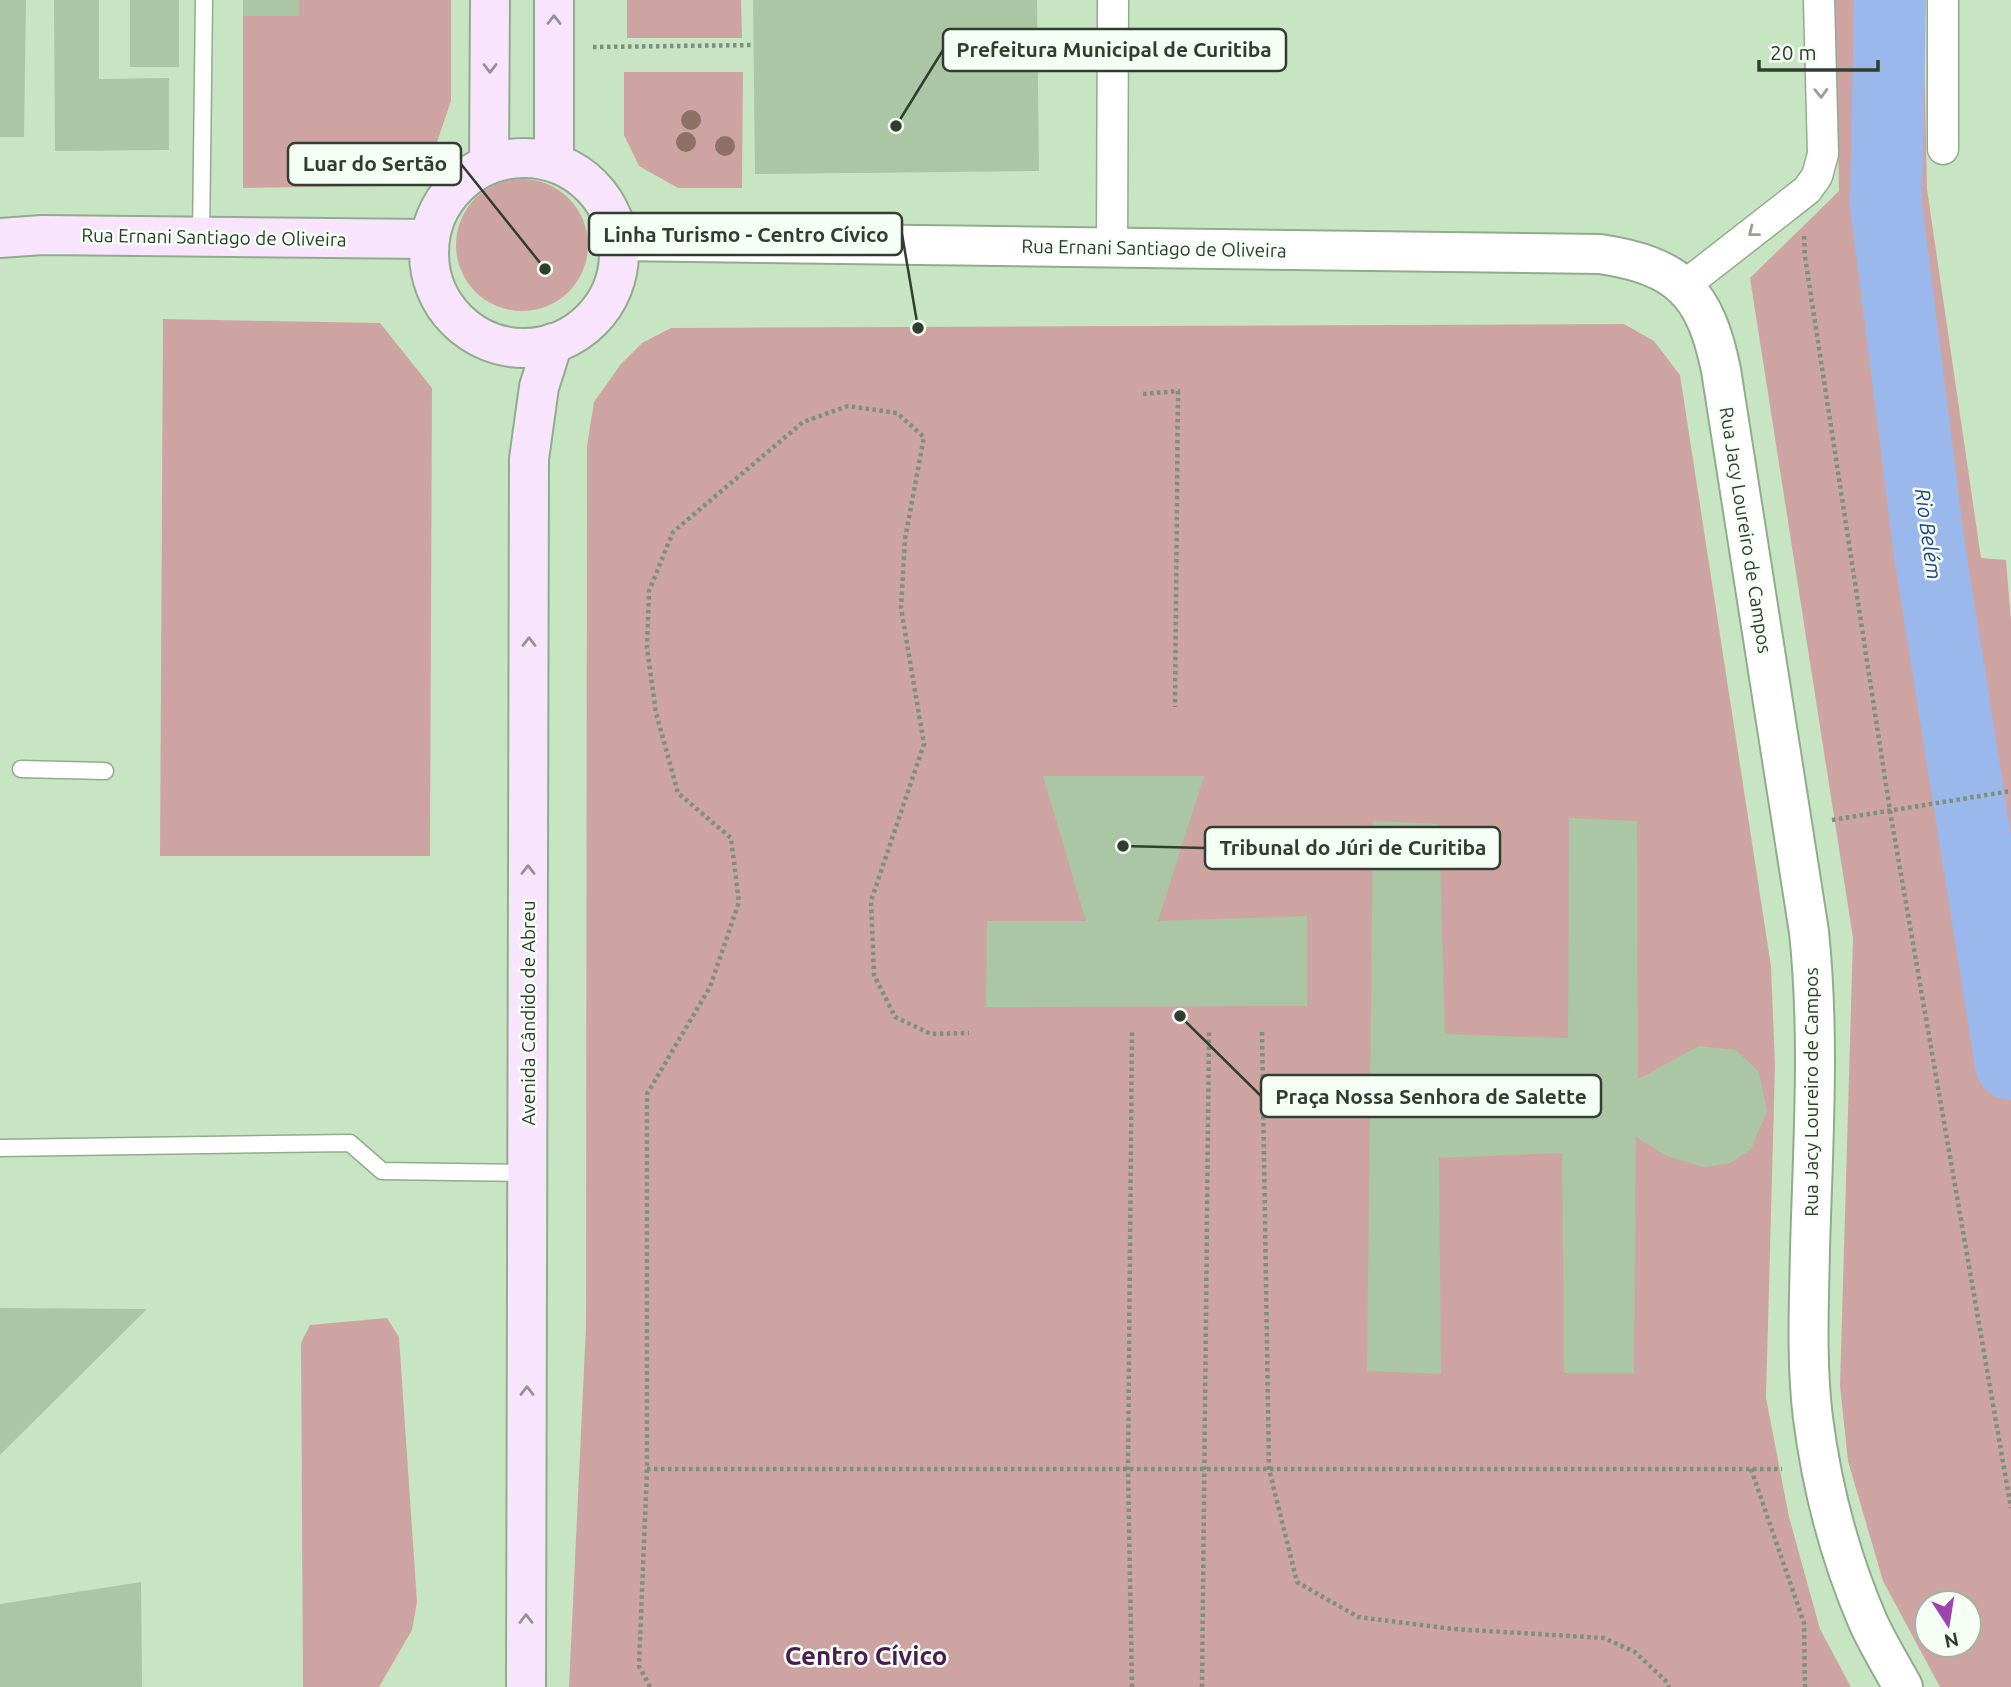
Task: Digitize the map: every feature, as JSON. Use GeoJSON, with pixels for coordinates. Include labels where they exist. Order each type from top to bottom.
{"type":"FeatureCollection","features":[{"type":"Feature","properties":{"kind":"main road"},"geometry":{"type":"LineString","coordinates":[[489,164],[490,0]]}},
{"type":"Feature","properties":{"kind":"main road"},"geometry":{"type":"LineString","coordinates":[[554,0],[554,162]]}},
{"type":"Feature","properties":{"kind":"main road"},"geometry":{"type":"LineString","coordinates":[[513,160],[554,162],[573,171],[590,184],[604,200],[614,222],[617,241],[614,283],[591,320],[573,334],[553,343],[530,347],[504,346],[477,336],[455,319],[438,296],[429,270],[429,239],[435,216],[448,194],[467,176],[489,164],[513,160]]}},
{"type":"Feature","properties":{"kind":"main road","name":"Rua Ernani Santiago de Oliveira"},"geometry":{"type":"LineString","coordinates":[[0,238],[43,235],[429,239]]}},
{"type":"Feature","properties":{"kind":"main road","name":"Avenida Cândido de Abreu"},"geometry":{"type":"LineString","coordinates":[[526,1687],[529,459],[539,387],[553,343]]}},
{"type":"Feature","properties":{"kind":"street"},"geometry":{"type":"LineString","coordinates":[[1112,247],[1113,0]]}},
{"type":"Feature","properties":{"kind":"street"},"geometry":{"type":"LineString","coordinates":[[1684,286],[1807,190],[1816,176],[1823,154],[1819,0]]}},
{"type":"Feature","properties":{"kind":"street"},"geometry":{"type":"LineString","coordinates":[[1943,0],[1943,149]]}},
{"type":"Feature","properties":{"kind":"street"},"geometry":{"type":"LineString","coordinates":[[0,227],[43,235]]}},
{"type":"Feature","properties":{"kind":"street","name":"Rua Ernani Santiago de Oliveira"},"geometry":{"type":"LineString","coordinates":[[617,241],[1600,254],[1635,259],[1663,270],[1684,286]]}},
{"type":"Feature","properties":{"kind":"street","name":"Rua Jacy Loureiro de Campos"},"geometry":{"type":"LineString","coordinates":[[1684,286],[1700,306],[1710,327],[1721,370],[1793,827],[1814,982],[1808,1355],[1813,1418],[1822,1468],[1847,1568],[1869,1624],[1903,1687]]}},
{"type":"Feature","properties":{"kind":"lane"},"geometry":{"type":"LineString","coordinates":[[201,237],[204,0]]}},
{"type":"Feature","properties":{"kind":"lane"},"geometry":{"type":"LineString","coordinates":[[20,769],[105,771]]}},
{"type":"Feature","properties":{"kind":"lane"},"geometry":{"type":"LineString","coordinates":[[0,1148],[350,1143],[365,1159],[382,1171],[528,1174]]}},
{"type":"Feature","properties":{"kind":"path"},"geometry":{"type":"LineString","coordinates":[[554,47],[754,45]]}},
{"type":"Feature","properties":{"kind":"path"},"geometry":{"type":"LineString","coordinates":[[1807,190],[1803,215],[1805,257],[1891,811],[2011,1508]]}},
{"type":"Feature","properties":{"kind":"path"},"geometry":{"type":"LineString","coordinates":[[1143,394],[1178,391],[1174,707]]}},
{"type":"Feature","properties":{"kind":"path"},"geometry":{"type":"LineString","coordinates":[[650,1687],[639,1666],[647,1469],[648,1094],[710,988],[739,902],[731,838],[678,793],[656,713],[647,648],[649,591],[673,532],[803,422],[848,406],[897,413],[924,437],[905,540],[901,608],[924,744],[872,901],[874,975],[895,1017],[931,1034],[968,1033]]}},
{"type":"Feature","properties":{"kind":"path"},"geometry":{"type":"LineString","coordinates":[[1793,827],[2011,791]]}},
{"type":"Feature","properties":{"kind":"path"},"geometry":{"type":"LineString","coordinates":[[1132,1031],[1128,1469],[1132,1687]]}},
{"type":"Feature","properties":{"kind":"path"},"geometry":{"type":"LineString","coordinates":[[1202,1687],[1209,1031]]}},
{"type":"Feature","properties":{"kind":"path"},"geometry":{"type":"LineString","coordinates":[[1262,1032],[1269,1469],[1297,1582],[1358,1618],[1453,1629],[1604,1638],[1635,1652],[1669,1687]]}},
{"type":"Feature","properties":{"kind":"path"},"geometry":{"type":"LineString","coordinates":[[647,1469],[1822,1468]]}},
{"type":"Feature","properties":{"kind":"path"},"geometry":{"type":"LineString","coordinates":[[1751,1469],[1804,1623],[1805,1687]]}},
{"type":"Feature","properties":{"kind":"shaded area"},"geometry":{"type":"Polygon","coordinates":[[[299,0],[451,0],[451,101],[434,151],[384,186],[243,188],[243,16],[298,16],[299,0]]]}},
{"type":"Feature","properties":{"kind":"shaded area"},"geometry":{"type":"Polygon","coordinates":[[[627,0],[741,0],[742,38],[627,38],[627,0]]]}},
{"type":"Feature","properties":{"kind":"shaded area"},"geometry":{"type":"Polygon","coordinates":[[[1835,0],[1923,0],[1927,189],[1981,558],[2006,560],[2011,620],[2011,1687],[1940,1687],[1925,1659],[1983,1659],[1983,1589],[1913,1589],[1913,1637],[1883,1581],[1848,1461],[1840,1386],[1853,938],[1750,278],[1839,191],[1835,0]]]}},
{"type":"Feature","properties":{"kind":"shaded area"},"geometry":{"type":"Polygon","coordinates":[[[624,72],[743,72],[742,188],[678,188],[639,166],[624,135],[624,72]]]}},
{"type":"Feature","properties":{"kind":"shaded area"},"geometry":{"type":"Polygon","coordinates":[[[522,179],[547,184],[568,199],[583,220],[588,245],[583,270],[568,291],[547,306],[522,311],[497,306],[476,291],[461,270],[456,245],[461,220],[476,199],[497,184],[522,179]]]}},
{"type":"Feature","properties":{"kind":"shaded area"},"geometry":{"type":"Polygon","coordinates":[[[163,319],[380,323],[432,388],[430,856],[160,856],[163,319]]]}},
{"type":"Feature","properties":{"kind":"shaded area"},"geometry":{"type":"Polygon","coordinates":[[[1624,324],[1654,341],[1680,375],[1771,966],[1775,1066],[1766,1398],[1789,1517],[1820,1629],[1851,1687],[569,1687],[586,1326],[587,446],[594,402],[621,364],[642,343],[671,328],[1624,324]]]}},
{"type":"Feature","properties":{"kind":"shaded area"},"geometry":{"type":"Polygon","coordinates":[[[387,1318],[399,1337],[417,1602],[412,1630],[379,1687],[303,1687],[301,1343],[310,1325],[387,1318]]]}},
{"type":"Feature","properties":{"kind":"building"},"geometry":{"type":"Polygon","coordinates":[[[0,0],[26,0],[24,137],[0,137],[0,0]]]}},
{"type":"Feature","properties":{"kind":"building"},"geometry":{"type":"Polygon","coordinates":[[[54,0],[99,0],[99,79],[169,78],[169,150],[55,151],[54,0]]]}},
{"type":"Feature","properties":{"kind":"building"},"geometry":{"type":"Polygon","coordinates":[[[130,0],[179,0],[179,67],[130,67],[130,0]]]}},
{"type":"Feature","properties":{"kind":"building"},"geometry":{"type":"Polygon","coordinates":[[[243,0],[299,0],[299,16],[243,16],[243,0]]]}},
{"type":"Feature","properties":{"kind":"building"},"geometry":{"type":"Polygon","coordinates":[[[753,0],[1037,0],[1039,171],[755,174],[753,0]]]}},
{"type":"Feature","properties":{"kind":"building"},"geometry":{"type":"Polygon","coordinates":[[[1043,776],[1204,776],[1158,921],[1307,916],[1307,1006],[986,1007],[987,921],[1086,921],[1043,776]]]}},
{"type":"Feature","properties":{"kind":"building"},"geometry":{"type":"Polygon","coordinates":[[[1569,818],[1637,821],[1638,1079],[1699,1046],[1736,1050],[1759,1072],[1767,1111],[1751,1149],[1730,1163],[1704,1167],[1667,1156],[1636,1137],[1634,1373],[1564,1373],[1562,1153],[1439,1158],[1441,1374],[1367,1371],[1373,821],[1439,824],[1445,1034],[1568,1038],[1569,818]]]}},
{"type":"Feature","properties":{"kind":"building"},"geometry":{"type":"Polygon","coordinates":[[[0,1308],[147,1309],[0,1455],[0,1308]]]}},
{"type":"Feature","properties":{"kind":"building"},"geometry":{"type":"Polygon","coordinates":[[[141,1582],[142,1687],[0,1687],[0,1604],[141,1582]]]}},
{"type":"Feature","properties":{"kind":"waterway","name":"Rio Belém"},"geometry":{"type":"LineString","coordinates":[[1890,0],[1886,205],[1930,554],[2011,1064]]}},
{"type":"Feature","properties":{"kind":"place","name":"Prefeitura Municipal de Curitiba"},"geometry":{"type":"Point","coordinates":[896,126]}},
{"type":"Feature","properties":{"kind":"place","name":"Luar do Sertão"},"geometry":{"type":"Point","coordinates":[545,269]}},
{"type":"Feature","properties":{"kind":"place","name":"Linha Turismo - Centro Cívico"},"geometry":{"type":"Point","coordinates":[918,328]}},
{"type":"Feature","properties":{"kind":"place","name":"Tribunal do Júri de Curitiba"},"geometry":{"type":"Point","coordinates":[1123,846]}},
{"type":"Feature","properties":{"kind":"place","name":"Praça Nossa Senhora de Salette"},"geometry":{"type":"Point","coordinates":[1180,1016]}},
{"type":"Feature","properties":{"kind":"district","name":"Centro Cívico"},"geometry":{"type":"Point","coordinates":[866,1656]}}]}
